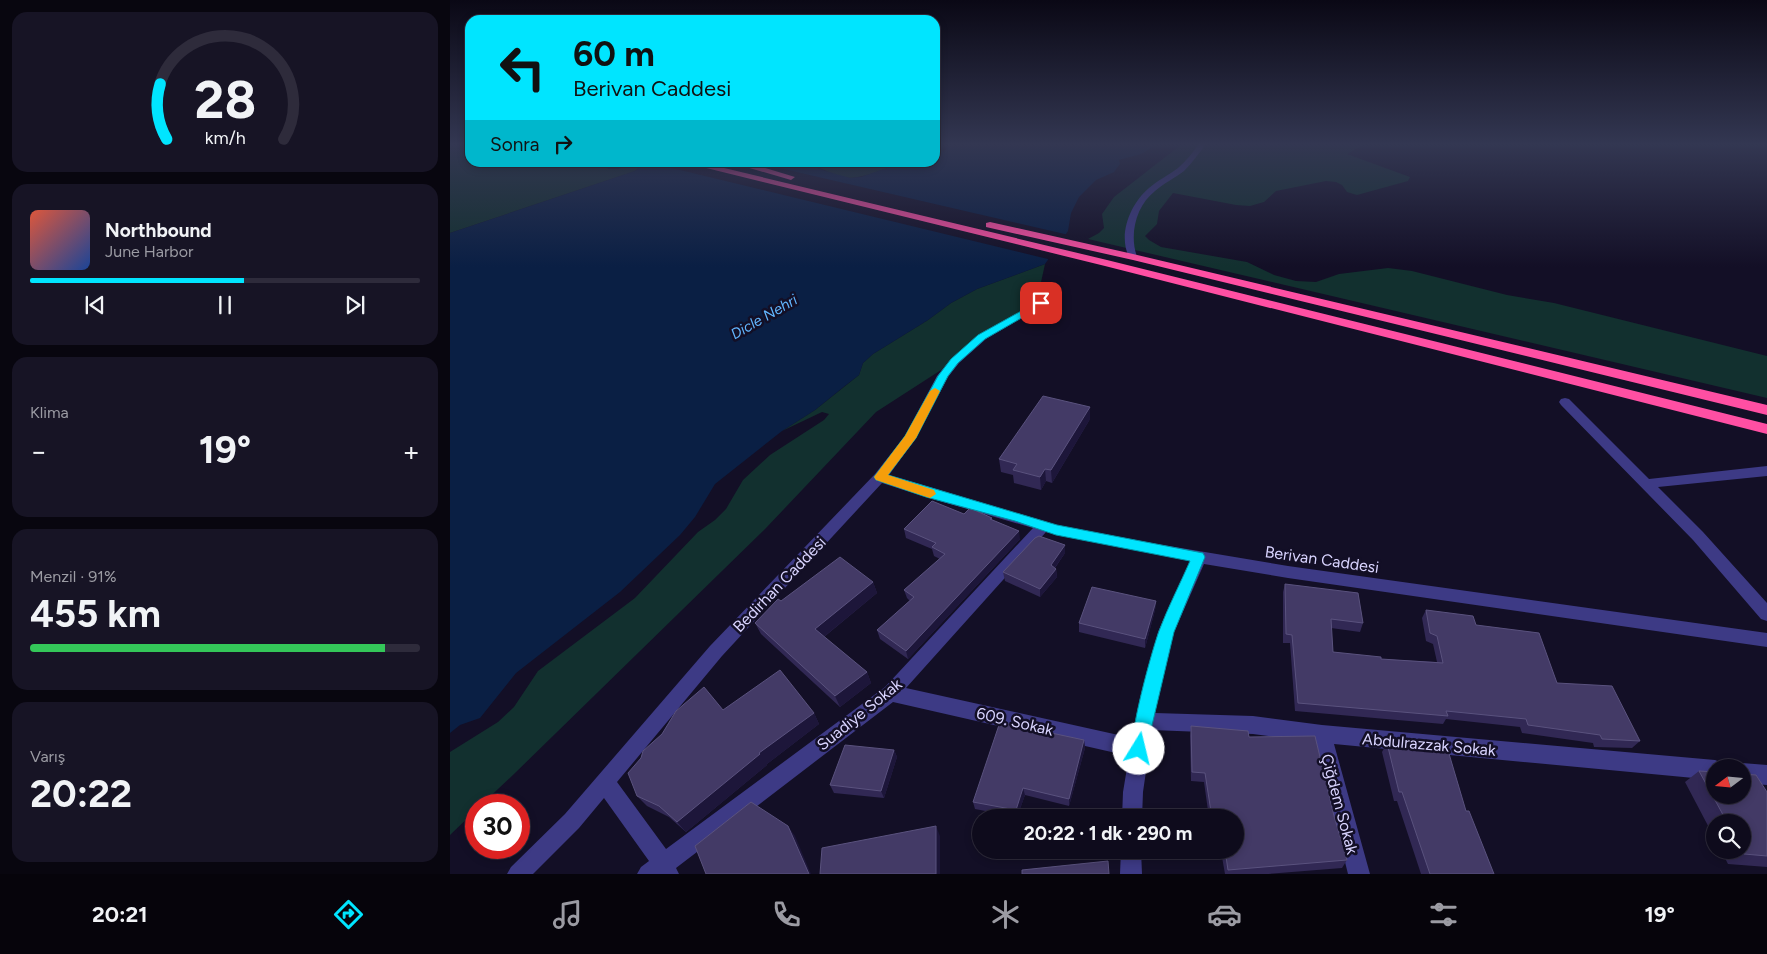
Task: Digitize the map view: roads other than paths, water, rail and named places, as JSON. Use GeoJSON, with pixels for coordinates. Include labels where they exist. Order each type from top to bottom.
{"type":"FeatureCollection","features":[{"type":"Feature","properties":{"kind":"highway"},"geometry":{"type":"LineString","coordinates":[[787,185],[1111,258],[1133,257],[1767,410]]}},
{"type":"Feature","properties":{"kind":"highway"},"geometry":{"type":"LineString","coordinates":[[824,185],[1767,429]]}},
{"type":"Feature","properties":{"kind":"street"},"geometry":{"type":"LineString","coordinates":[[1133,257],[1129,249],[1129,237],[1137,209],[1159,185]]}},
{"type":"Feature","properties":{"kind":"street","name":"Bedirhan Caddesi"},"geometry":{"type":"LineString","coordinates":[[518,874],[572,821],[716,650],[880,477],[910,438],[943,376],[955,361],[982,337],[1041,303]]}},
{"type":"Feature","properties":{"kind":"street"},"geometry":{"type":"LineString","coordinates":[[1565,402],[1698,536],[1767,614]]}},
{"type":"Feature","properties":{"kind":"street"},"geometry":{"type":"LineString","coordinates":[[1646,484],[1767,471]]}},
{"type":"Feature","properties":{"kind":"street","name":"Berivan Caddesi"},"geometry":{"type":"LineString","coordinates":[[880,477],[931,494],[1056,530],[1198,557],[1288,572],[1767,640]]}},
{"type":"Feature","properties":{"kind":"street","name":"Suadiye Sokak"},"geometry":{"type":"LineString","coordinates":[[660,871],[891,692],[1043,526]]}},
{"type":"Feature","properties":{"kind":"street"},"geometry":{"type":"LineString","coordinates":[[1132,809],[1133,792],[1144,721],[1166,632],[1198,557]]}},
{"type":"Feature","properties":{"kind":"street","name":"609. Sokak"},"geometry":{"type":"LineString","coordinates":[[891,692],[1139,749]]}},
{"type":"Feature","properties":{"kind":"street","name":"Abdulrazzak Sokak"},"geometry":{"type":"LineString","coordinates":[[1144,721],[1253,725],[1322,734],[1706,769]]}},
{"type":"Feature","properties":{"kind":"street","name":"Çiğdem Sokak"},"geometry":{"type":"LineString","coordinates":[[1322,734],[1359,874]]}},
{"type":"Feature","properties":{"kind":"street"},"geometry":{"type":"LineString","coordinates":[[1751,773],[1767,775]]}},
{"type":"Feature","properties":{"kind":"street"},"geometry":{"type":"LineString","coordinates":[[605,782],[660,871]]}},
{"type":"Feature","properties":{"kind":"street"},"geometry":{"type":"LineString","coordinates":[[1131,859],[1131,874]]}},
{"type":"Feature","properties":{"kind":"water","name":"Dicle Nehri"},"geometry":{"type":"Polygon","coordinates":[[[594,185],[1091,185],[1079,197],[1071,213],[1068,231],[1045,264],[977,289],[951,303],[928,320],[873,354],[863,363],[859,375],[815,410],[782,431],[715,484],[695,517],[680,535],[620,592],[516,673],[480,718],[460,725],[450,733],[450,233],[594,185]]]}}]}
